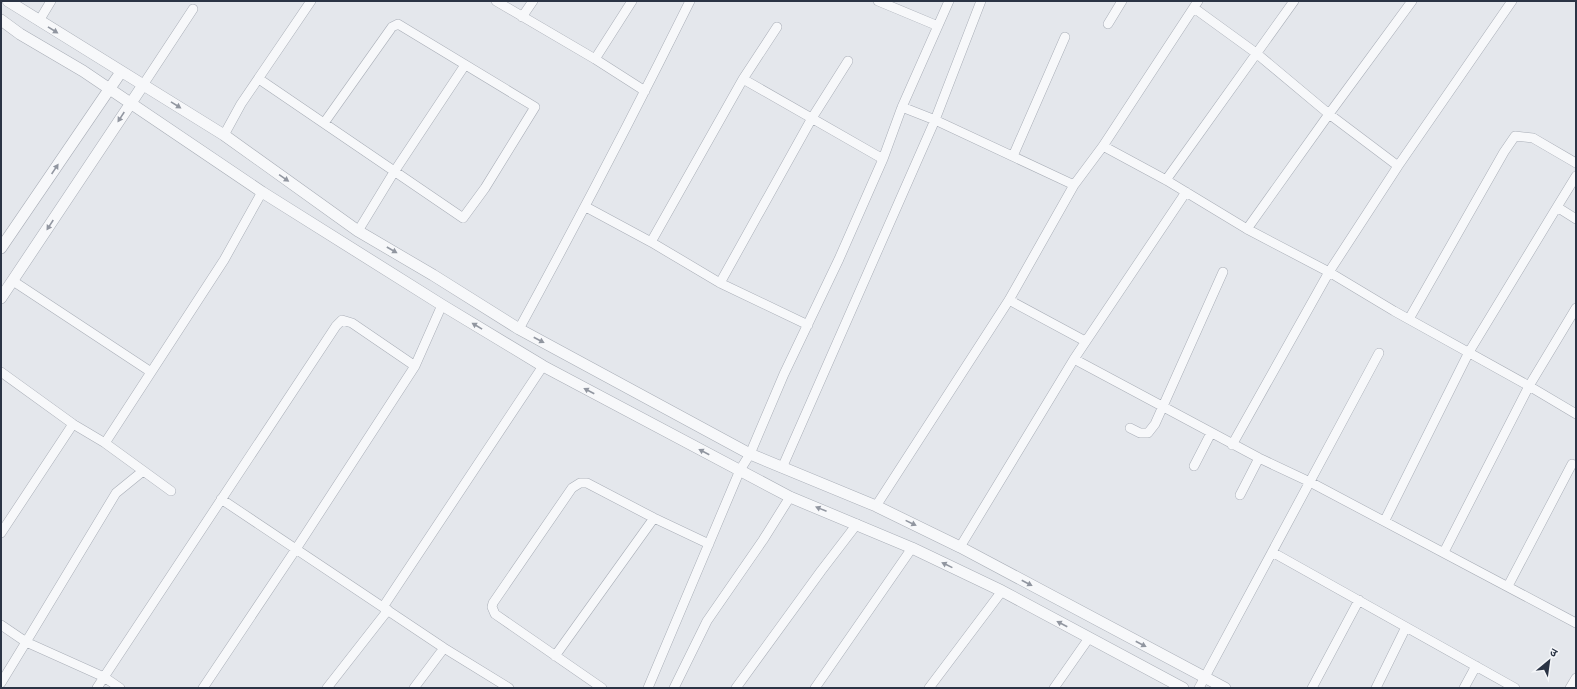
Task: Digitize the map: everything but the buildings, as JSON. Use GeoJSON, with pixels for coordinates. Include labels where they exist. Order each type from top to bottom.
{"type":"FeatureCollection","features":[{"type":"Feature","properties":{"kind":"street"},"geometry":{"type":"LineString","coordinates":[[8,1],[224,135],[358,231],[434,275],[519,329],[750,454],[876,506],[960,547],[1202,683],[1225,688]]}},
{"type":"Feature","properties":{"kind":"street"},"geometry":{"type":"LineString","coordinates":[[39,21],[52,1]]}},
{"type":"Feature","properties":{"kind":"street"},"geometry":{"type":"LineString","coordinates":[[224,135],[241,104],[311,1]]}},
{"type":"Feature","properties":{"kind":"street"},"geometry":{"type":"LineString","coordinates":[[496,1],[595,59],[645,92]]}},
{"type":"Feature","properties":{"kind":"street"},"geometry":{"type":"LineString","coordinates":[[522,17],[533,1]]}},
{"type":"Feature","properties":{"kind":"street"},"geometry":{"type":"LineString","coordinates":[[595,59],[632,1]]}},
{"type":"Feature","properties":{"kind":"street"},"geometry":{"type":"LineString","coordinates":[[519,329],[586,207],[690,1]]}},
{"type":"Feature","properties":{"kind":"street"},"geometry":{"type":"LineString","coordinates":[[878,1],[938,26]]}},
{"type":"Feature","properties":{"kind":"street"},"geometry":{"type":"LineString","coordinates":[[648,688],[740,470],[750,454],[784,374],[808,325],[883,159],[902,107],[949,1]]}},
{"type":"Feature","properties":{"kind":"street"},"geometry":{"type":"LineString","coordinates":[[782,468],[935,120],[981,1]]}},
{"type":"Feature","properties":{"kind":"street"},"geometry":{"type":"LineString","coordinates":[[1108,24],[1122,1]]}},
{"type":"Feature","properties":{"kind":"street"},"geometry":{"type":"LineString","coordinates":[[1166,180],[1294,1]]}},
{"type":"Feature","properties":{"kind":"street"},"geometry":{"type":"LineString","coordinates":[[1247,229],[1412,1]]}},
{"type":"Feature","properties":{"kind":"street"},"geometry":{"type":"LineString","coordinates":[[1232,444],[1329,272],[1398,166],[1512,1]]}},
{"type":"Feature","properties":{"kind":"street"},"geometry":{"type":"LineString","coordinates":[[876,506],[1009,300],[1074,185],[1103,146],[1196,4],[1329,114],[1398,166]]}},
{"type":"Feature","properties":{"kind":"street"},"geometry":{"type":"LineString","coordinates":[[1,298],[193,9]]}},
{"type":"Feature","properties":{"kind":"street"},"geometry":{"type":"LineString","coordinates":[[1,20],[20,34],[83,71],[262,192],[442,305],[543,366],[790,497],[912,548],[1002,591],[1176,686]]}},
{"type":"Feature","properties":{"kind":"street"},"geometry":{"type":"LineString","coordinates":[[259,79],[463,218],[485,188],[535,107],[398,24],[392,27],[324,123]]}},
{"type":"Feature","properties":{"kind":"street"},"geometry":{"type":"LineString","coordinates":[[651,242],[743,79],[777,27]]}},
{"type":"Feature","properties":{"kind":"street"},"geometry":{"type":"LineString","coordinates":[[1013,156],[1064,37]]}},
{"type":"Feature","properties":{"kind":"street"},"geometry":{"type":"LineString","coordinates":[[720,283],[812,118],[848,61]]}},
{"type":"Feature","properties":{"kind":"street"},"geometry":{"type":"LineString","coordinates":[[358,231],[394,172],[465,65]]}},
{"type":"Feature","properties":{"kind":"street"},"geometry":{"type":"LineString","coordinates":[[1,248],[121,72]]}},
{"type":"Feature","properties":{"kind":"street"},"geometry":{"type":"LineString","coordinates":[[743,79],[883,159]]}},
{"type":"Feature","properties":{"kind":"street"},"geometry":{"type":"LineString","coordinates":[[902,107],[935,120],[1074,185]]}},
{"type":"Feature","properties":{"kind":"street"},"geometry":{"type":"LineString","coordinates":[[1409,319],[1504,152],[1515,136],[1532,138],[1576,163]]}},
{"type":"Feature","properties":{"kind":"street"},"geometry":{"type":"LineString","coordinates":[[1103,146],[1166,180],[1247,229],[1329,272],[1394,311],[1469,352],[1576,414]]}},
{"type":"Feature","properties":{"kind":"street"},"geometry":{"type":"LineString","coordinates":[[1385,520],[1469,352],[1576,176]]}},
{"type":"Feature","properties":{"kind":"street"},"geometry":{"type":"LineString","coordinates":[[105,443],[224,260],[262,192]]}},
{"type":"Feature","properties":{"kind":"street"},"geometry":{"type":"LineString","coordinates":[[960,547],[1085,341],[1186,192]]}},
{"type":"Feature","properties":{"kind":"street"},"geometry":{"type":"LineString","coordinates":[[586,207],[651,242],[720,283],[808,325]]}},
{"type":"Feature","properties":{"kind":"street"},"geometry":{"type":"LineString","coordinates":[[1557,207],[1576,219]]}},
{"type":"Feature","properties":{"kind":"street"},"geometry":{"type":"LineString","coordinates":[[1130,428],[1140,433],[1148,433],[1155,424],[1223,272]]}},
{"type":"Feature","properties":{"kind":"street"},"geometry":{"type":"LineString","coordinates":[[13,281],[151,372]]}},
{"type":"Feature","properties":{"kind":"street"},"geometry":{"type":"LineString","coordinates":[[1009,300],[1085,341]]}},
{"type":"Feature","properties":{"kind":"street"},"geometry":{"type":"LineString","coordinates":[[203,688],[296,550],[415,366],[442,305]]}},
{"type":"Feature","properties":{"kind":"street"},"geometry":{"type":"LineString","coordinates":[[1444,552],[1529,386],[1576,308]]}},
{"type":"Feature","properties":{"kind":"street"},"geometry":{"type":"LineString","coordinates":[[97,688],[336,326],[342,320],[352,323],[415,366]]}},
{"type":"Feature","properties":{"kind":"street"},"geometry":{"type":"LineString","coordinates":[[1202,683],[1379,353]]}},
{"type":"Feature","properties":{"kind":"street"},"geometry":{"type":"LineString","coordinates":[[1074,359],[1258,458],[1310,482],[1385,520],[1508,586],[1575,618]]}},
{"type":"Feature","properties":{"kind":"street"},"geometry":{"type":"LineString","coordinates":[[327,688],[385,609],[543,366]]}},
{"type":"Feature","properties":{"kind":"street"},"geometry":{"type":"LineString","coordinates":[[1,372],[72,424],[105,443],[171,491]]}},
{"type":"Feature","properties":{"kind":"street"},"geometry":{"type":"LineString","coordinates":[[1,533],[72,424]]}},
{"type":"Feature","properties":{"kind":"street"},"geometry":{"type":"LineString","coordinates":[[1194,466],[1211,433]]}},
{"type":"Feature","properties":{"kind":"street"},"geometry":{"type":"LineString","coordinates":[[1240,495],[1258,458]]}},
{"type":"Feature","properties":{"kind":"street"},"geometry":{"type":"LineString","coordinates":[[1508,586],[1572,464]]}},
{"type":"Feature","properties":{"kind":"street"},"geometry":{"type":"LineString","coordinates":[[1,683],[116,492],[143,471]]}},
{"type":"Feature","properties":{"kind":"street"},"geometry":{"type":"LineString","coordinates":[[602,688],[494,614],[492,607],[493,603],[572,488],[580,483],[587,483],[654,518],[709,544]]}},
{"type":"Feature","properties":{"kind":"street"},"geometry":{"type":"LineString","coordinates":[[674,688],[706,621],[763,540],[790,497]]}},
{"type":"Feature","properties":{"kind":"street"},"geometry":{"type":"LineString","coordinates":[[221,499],[444,648],[509,688]]}},
{"type":"Feature","properties":{"kind":"street"},"geometry":{"type":"LineString","coordinates":[[555,656],[654,518]]}},
{"type":"Feature","properties":{"kind":"street"},"geometry":{"type":"LineString","coordinates":[[736,688],[857,524]]}},
{"type":"Feature","properties":{"kind":"street"},"geometry":{"type":"LineString","coordinates":[[815,688],[912,548]]}},
{"type":"Feature","properties":{"kind":"street"},"geometry":{"type":"LineString","coordinates":[[1272,552],[1514,688]]}},
{"type":"Feature","properties":{"kind":"street"},"geometry":{"type":"LineString","coordinates":[[929,688],[1002,591]]}},
{"type":"Feature","properties":{"kind":"street"},"geometry":{"type":"LineString","coordinates":[[1312,688],[1359,600]]}},
{"type":"Feature","properties":{"kind":"street"},"geometry":{"type":"LineString","coordinates":[[1,626],[26,642],[104,678],[120,688]]}},
{"type":"Feature","properties":{"kind":"street"},"geometry":{"type":"LineString","coordinates":[[1376,688],[1406,627]]}},
{"type":"Feature","properties":{"kind":"street"},"geometry":{"type":"LineString","coordinates":[[1054,688],[1088,638]]}},
{"type":"Feature","properties":{"kind":"street"},"geometry":{"type":"LineString","coordinates":[[414,688],[444,648]]}},
{"type":"Feature","properties":{"kind":"street"},"geometry":{"type":"LineString","coordinates":[[1464,688],[1476,666]]}},
{"type":"Feature","properties":{"kind":"street"},"geometry":{"type":"LineString","coordinates":[[1570,688],[1576,678]]}}]}
